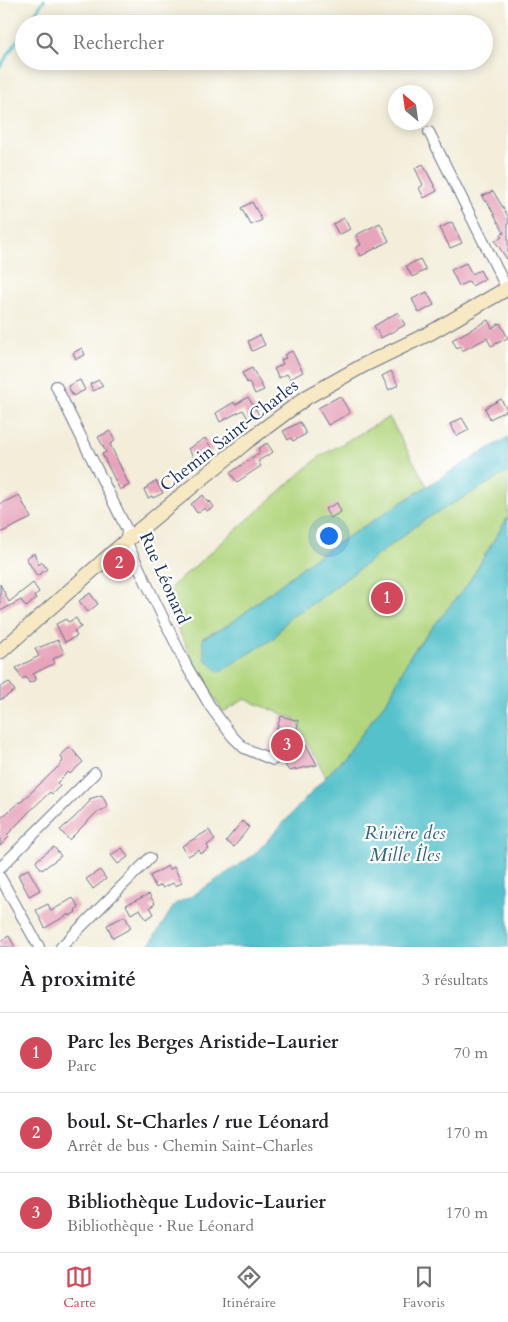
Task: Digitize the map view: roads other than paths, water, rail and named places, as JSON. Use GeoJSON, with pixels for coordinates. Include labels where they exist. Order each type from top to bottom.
{"type":"FeatureCollection","features":[{"type":"Feature","properties":{"kind":"main road","name":"Chemin Saint-Charles"},"geometry":{"type":"LineString","coordinates":[[0,652],[126,541],[245,443],[307,397],[364,364],[430,333],[507,288]]}},
{"type":"Feature","properties":{"kind":"street"},"geometry":{"type":"LineString","coordinates":[[429,132],[507,288]]}},
{"type":"Feature","properties":{"kind":"street","name":"Rue Léonard"},"geometry":{"type":"LineString","coordinates":[[56,386],[127,530],[126,541],[186,665],[210,706],[232,736],[244,748],[273,760]]}},
{"type":"Feature","properties":{"kind":"street"},"geometry":{"type":"LineString","coordinates":[[0,868],[95,773]]}},
{"type":"Feature","properties":{"kind":"street"},"geometry":{"type":"LineString","coordinates":[[61,947],[150,858]]}},
{"type":"Feature","properties":{"kind":"street"},"geometry":{"type":"LineString","coordinates":[[0,877],[38,947]]}},
{"type":"Feature","properties":{"kind":"water"},"geometry":{"type":"Polygon","coordinates":[[[508,437],[508,472],[424,520],[315,602],[288,619],[273,639],[219,672],[205,659],[202,639],[230,624],[313,559],[508,437]]]}},
{"type":"Feature","properties":{"kind":"water","name":"Rivière des Mille Îles"},"geometry":{"type":"Polygon","coordinates":[[[508,517],[508,947],[148,947],[175,904],[192,896],[254,855],[347,754],[390,696],[411,654],[467,585],[508,517]]]}},
{"type":"Feature","properties":{"kind":"waterway"},"geometry":{"type":"LineString","coordinates":[[34,15],[44,0]]}},
{"type":"Feature","properties":{"kind":"waterway"},"geometry":{"type":"LineString","coordinates":[[0,67],[15,44]]}},
{"type":"Feature","properties":{"kind":"place","name":"boul. St-Charles / rue Léonard"},"geometry":{"type":"Point","coordinates":[119,563]}},
{"type":"Feature","properties":{"kind":"place","name":"Parc les Berges Aristide-Laurier"},"geometry":{"type":"Point","coordinates":[387,598]}},
{"type":"Feature","properties":{"kind":"place","name":"Bibliothèque Ludovic-Laurier"},"geometry":{"type":"Point","coordinates":[287,745]}}]}
